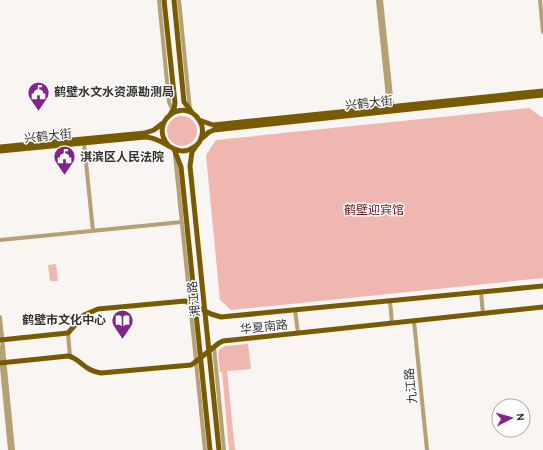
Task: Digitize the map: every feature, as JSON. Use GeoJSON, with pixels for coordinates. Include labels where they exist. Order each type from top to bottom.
{"type":"FeatureCollection","features":[{"type":"Feature","properties":{"kind":"main road"},"geometry":{"type":"LineString","coordinates":[[164,0],[175,103],[171,113],[164,122],[162,134],[168,145],[174,149],[184,151],[196,146],[201,139],[202,128],[199,120],[184,102],[174,0]]}},
{"type":"Feature","properties":{"kind":"main road","name":"兴鹤大街"},"geometry":{"type":"LineString","coordinates":[[199,120],[213,125],[543,91]]}},
{"type":"Feature","properties":{"kind":"main road","name":"兴鹤大街"},"geometry":{"type":"LineString","coordinates":[[201,139],[214,130],[543,96]]}},
{"type":"Feature","properties":{"kind":"main road"},"geometry":{"type":"LineString","coordinates":[[171,113],[181,110],[192,112]]}},
{"type":"Feature","properties":{"kind":"main road","name":"兴鹤大街"},"geometry":{"type":"LineString","coordinates":[[0,147],[145,133],[154,130],[164,122]]}},
{"type":"Feature","properties":{"kind":"main road","name":"兴鹤大街"},"geometry":{"type":"LineString","coordinates":[[0,151],[150,137],[160,140],[168,145]]}},
{"type":"Feature","properties":{"kind":"main road","name":"湘江路"},"geometry":{"type":"LineString","coordinates":[[196,146],[192,152],[190,166],[219,450]]}},
{"type":"Feature","properties":{"kind":"main road","name":"湘江路"},"geometry":{"type":"LineString","coordinates":[[174,149],[181,167],[210,450]]}},
{"type":"Feature","properties":{"kind":"main road","name":"华夏南路"},"geometry":{"type":"LineString","coordinates":[[68,333],[84,315],[93,310],[185,300],[205,311],[221,317],[543,286]]}},
{"type":"Feature","properties":{"kind":"main road","name":"华夏南路"},"geometry":{"type":"LineString","coordinates":[[70,356],[76,359],[87,369],[101,373],[191,365],[223,341],[543,307]]}},
{"type":"Feature","properties":{"kind":"main road"},"geometry":{"type":"LineString","coordinates":[[1,340],[68,333]]}},
{"type":"Feature","properties":{"kind":"main road"},"geometry":{"type":"LineString","coordinates":[[2,363],[70,356]]}},
{"type":"Feature","properties":{"kind":"street"},"geometry":{"type":"LineString","coordinates":[[159,0],[171,113]]}},
{"type":"Feature","properties":{"kind":"street"},"geometry":{"type":"LineString","coordinates":[[178,0],[192,112]]}},
{"type":"Feature","properties":{"kind":"street"},"geometry":{"type":"LineString","coordinates":[[378,0],[390,106]]}},
{"type":"Feature","properties":{"kind":"street"},"geometry":{"type":"LineString","coordinates":[[381,0],[390,106]]}},
{"type":"Feature","properties":{"kind":"street"},"geometry":{"type":"LineString","coordinates":[[540,0],[543,32]]}},
{"type":"Feature","properties":{"kind":"street"},"geometry":{"type":"LineString","coordinates":[[84,143],[93,231]]}},
{"type":"Feature","properties":{"kind":"street"},"geometry":{"type":"LineString","coordinates":[[174,149],[205,450]]}},
{"type":"Feature","properties":{"kind":"street"},"geometry":{"type":"LineString","coordinates":[[0,240],[182,222]]}},
{"type":"Feature","properties":{"kind":"street"},"geometry":{"type":"LineString","coordinates":[[481,292],[483,314]]}},
{"type":"Feature","properties":{"kind":"street"},"geometry":{"type":"LineString","coordinates":[[390,301],[392,323]]}},
{"type":"Feature","properties":{"kind":"street"},"geometry":{"type":"LineString","coordinates":[[295,310],[298,333]]}},
{"type":"Feature","properties":{"kind":"street"},"geometry":{"type":"LineString","coordinates":[[0,317],[2,363]]}},
{"type":"Feature","properties":{"kind":"street","name":"九江路"},"geometry":{"type":"LineString","coordinates":[[412,321],[426,450]]}},
{"type":"Feature","properties":{"kind":"street"},"geometry":{"type":"LineString","coordinates":[[68,333],[70,356]]}},
{"type":"Feature","properties":{"kind":"street"},"geometry":{"type":"LineString","coordinates":[[0,347],[12,450]]}},
{"type":"Feature","properties":{"kind":"street"},"geometry":{"type":"LineString","coordinates":[[214,347],[224,450]]}},
{"type":"Feature","properties":{"kind":"green space","name":"鹤壁迎宾馆"},"geometry":{"type":"Polygon","coordinates":[[[529,108],[543,118],[543,278],[231,310],[220,300],[206,155],[216,140],[529,108]]]}},
{"type":"Feature","properties":{"kind":"green space"},"geometry":{"type":"Polygon","coordinates":[[[182,116],[188,117],[196,125],[196,137],[188,145],[182,146],[176,145],[168,137],[167,131],[168,125],[176,117],[182,116]]]}},
{"type":"Feature","properties":{"kind":"green space"},"geometry":{"type":"Polygon","coordinates":[[[56,264],[58,281],[50,281],[48,265],[56,264]]]}},
{"type":"Feature","properties":{"kind":"green space"},"geometry":{"type":"Polygon","coordinates":[[[248,344],[251,369],[227,371],[235,450],[229,450],[222,372],[220,372],[218,354],[219,350],[225,346],[248,344]]]}},
{"type":"Feature","properties":{"kind":"place","name":"鹤壁水文水资源勘测局"},"geometry":{"type":"Point","coordinates":[38,112]}},
{"type":"Feature","properties":{"kind":"place","name":"淇滨区人民法院"},"geometry":{"type":"Point","coordinates":[64,176]}},
{"type":"Feature","properties":{"kind":"place","name":"鹤壁市文化中心"},"geometry":{"type":"Point","coordinates":[122,340]}}]}
